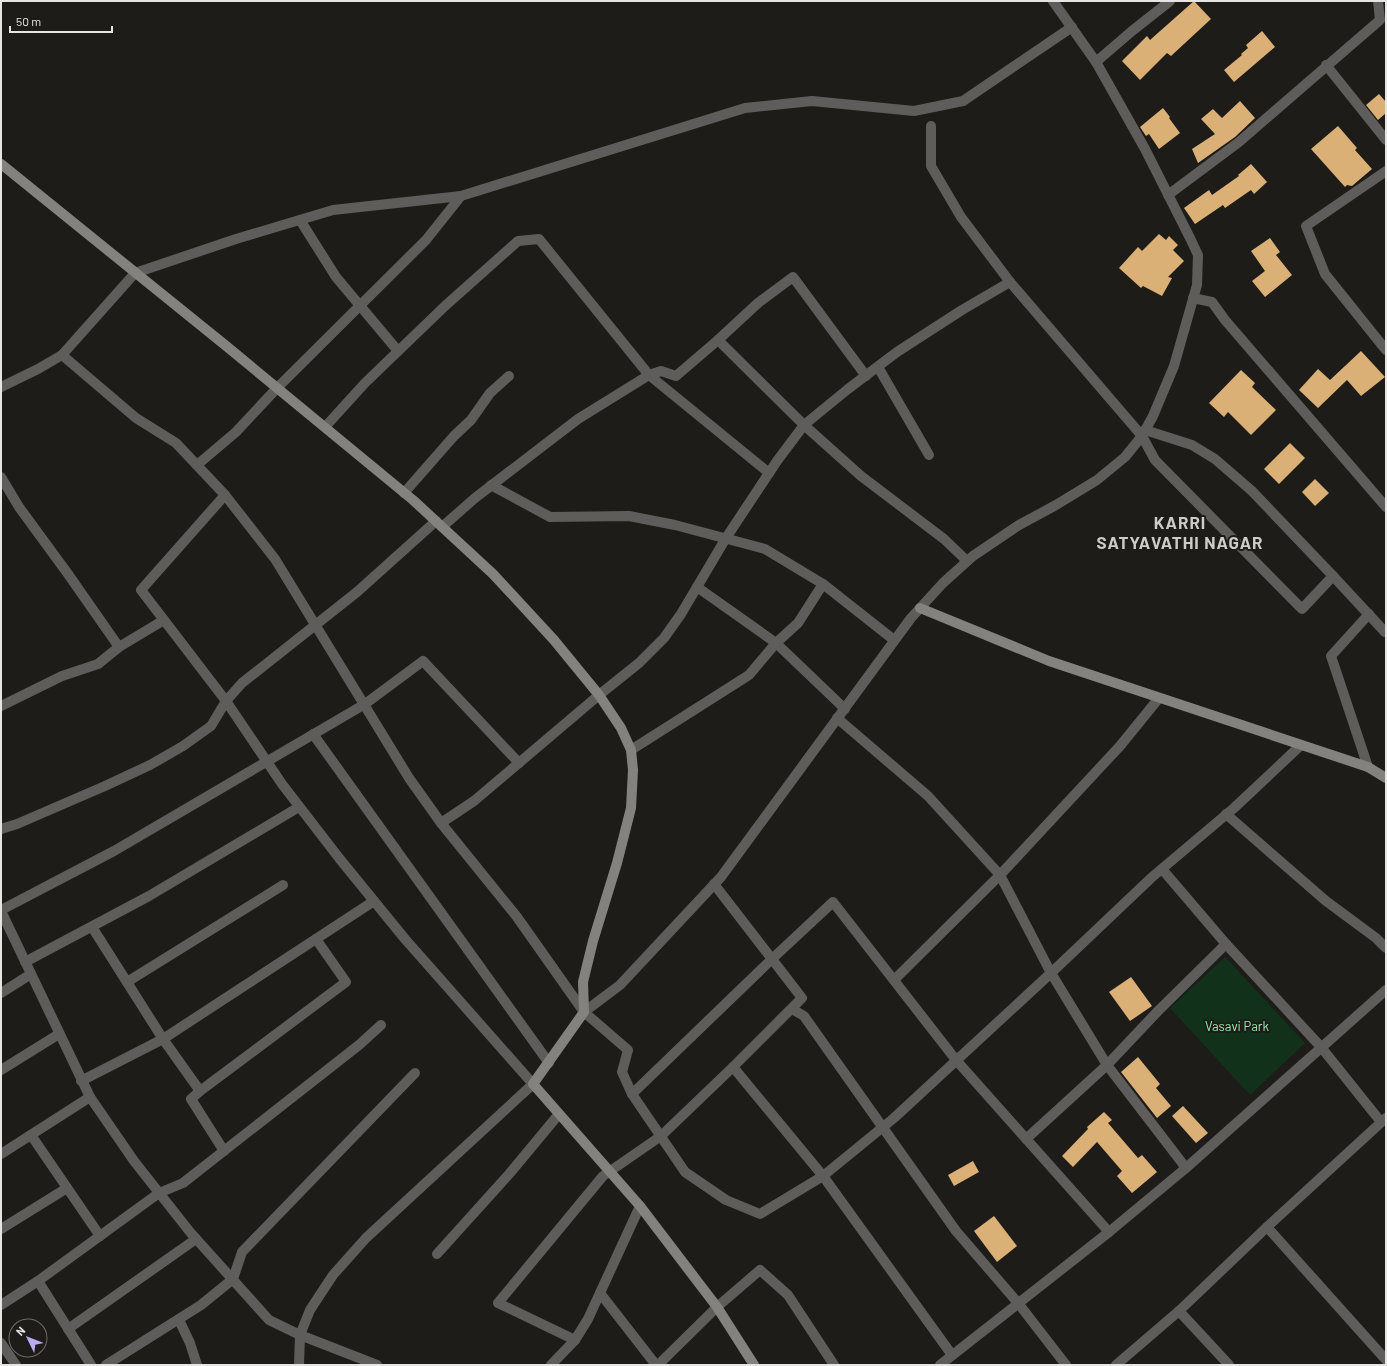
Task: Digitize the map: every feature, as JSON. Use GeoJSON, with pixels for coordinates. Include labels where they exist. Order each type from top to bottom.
{"type":"FeatureCollection","features":[{"type":"Feature","properties":{"kind":"main road"},"geometry":{"type":"LineString","coordinates":[[1,164],[325,427],[439,524],[493,574],[554,640],[599,695],[621,728],[631,750],[633,770],[632,808],[617,863],[592,941],[583,982],[584,1012],[533,1084],[640,1206],[717,1307],[754,1365]]}},
{"type":"Feature","properties":{"kind":"main road"},"geometry":{"type":"LineString","coordinates":[[920,608],[1050,661],[1368,767],[1386,778]]}},
{"type":"Feature","properties":{"kind":"street"},"geometry":{"type":"LineString","coordinates":[[584,1012],[620,985],[726,871],[894,640],[911,618],[943,583],[973,556],[1019,525],[1097,480],[1125,458],[1144,433],[1153,416],[1174,366],[1197,285],[1198,255],[1145,149],[1096,62],[1053,1]]}},
{"type":"Feature","properties":{"kind":"street"},"geometry":{"type":"LineString","coordinates":[[1096,62],[1170,1]]}},
{"type":"Feature","properties":{"kind":"street"},"geometry":{"type":"LineString","coordinates":[[1168,195],[1238,142],[1380,20],[1378,1]]}},
{"type":"Feature","properties":{"kind":"street"},"geometry":{"type":"LineString","coordinates":[[1,386],[38,369],[62,355],[135,273],[236,239],[334,210],[461,196],[745,108],[812,101],[914,110],[963,101],[1072,27]]}},
{"type":"Feature","properties":{"kind":"street"},"geometry":{"type":"LineString","coordinates":[[1326,65],[1386,140]]}},
{"type":"Feature","properties":{"kind":"street"},"geometry":{"type":"LineString","coordinates":[[931,126],[930,166],[961,217],[1010,282],[1144,433],[1155,460],[1302,609],[1333,576]]}},
{"type":"Feature","properties":{"kind":"street"},"geometry":{"type":"LineString","coordinates":[[1386,171],[1306,226],[1325,274],[1386,350]]}},
{"type":"Feature","properties":{"kind":"street"},"geometry":{"type":"LineString","coordinates":[[197,465],[236,432],[277,388],[426,240],[461,196]]}},
{"type":"Feature","properties":{"kind":"street"},"geometry":{"type":"LineString","coordinates":[[300,220],[336,277],[398,351]]}},
{"type":"Feature","properties":{"kind":"street"},"geometry":{"type":"LineString","coordinates":[[325,427],[365,383],[398,351],[445,306],[518,241],[539,239],[649,375],[769,473]]}},
{"type":"Feature","properties":{"kind":"street"},"geometry":{"type":"LineString","coordinates":[[1,829],[17,824],[98,789],[183,746],[211,726],[226,701],[242,683],[357,592],[439,524],[578,419],[649,375],[662,370],[676,376],[758,303],[793,277],[866,376]]}},
{"type":"Feature","properties":{"kind":"street"},"geometry":{"type":"LineString","coordinates":[[441,823],[474,801],[639,663],[664,638],[681,614],[726,538],[769,473],[804,425],[897,352],[962,310],[1010,282]]}},
{"type":"Feature","properties":{"kind":"street"},"geometry":{"type":"LineString","coordinates":[[1193,298],[1212,302],[1225,320],[1386,507]]}},
{"type":"Feature","properties":{"kind":"street"},"geometry":{"type":"LineString","coordinates":[[718,340],[804,425],[861,476],[944,539],[967,561]]}},
{"type":"Feature","properties":{"kind":"street"},"geometry":{"type":"LineString","coordinates":[[62,355],[136,418],[176,443],[225,495],[275,559],[409,778],[441,823],[517,917],[584,1012],[628,1050],[622,1072],[632,1094],[685,1172],[726,1200],[760,1214],[823,1176],[883,1127],[1162,869],[1226,814],[1301,745]]}},
{"type":"Feature","properties":{"kind":"street"},"geometry":{"type":"LineString","coordinates":[[878,367],[929,455]]}},
{"type":"Feature","properties":{"kind":"street"},"geometry":{"type":"LineString","coordinates":[[404,493],[454,436],[471,420],[490,393],[509,376]]}},
{"type":"Feature","properties":{"kind":"street"},"geometry":{"type":"LineString","coordinates":[[1144,433],[1192,445],[1215,459],[1252,491],[1385,632],[1386,631]]}},
{"type":"Feature","properties":{"kind":"street"},"geometry":{"type":"LineString","coordinates":[[1,477],[19,507],[119,647]]}},
{"type":"Feature","properties":{"kind":"street"},"geometry":{"type":"LineString","coordinates":[[491,485],[550,517],[629,516],[675,525],[765,549],[823,584],[894,640]]}},
{"type":"Feature","properties":{"kind":"street"},"geometry":{"type":"LineString","coordinates":[[225,495],[141,590],[226,701],[299,807],[405,939],[533,1084],[366,1238],[333,1276],[310,1310],[300,1335],[299,1365]]}},
{"type":"Feature","properties":{"kind":"street"},"geometry":{"type":"LineString","coordinates":[[631,750],[749,675],[776,643],[798,622],[823,584]]}},
{"type":"Feature","properties":{"kind":"street"},"geometry":{"type":"LineString","coordinates":[[697,587],[776,643],[845,709]]}},
{"type":"Feature","properties":{"kind":"street"},"geometry":{"type":"LineString","coordinates":[[1368,767],[1331,656],[1369,614]]}},
{"type":"Feature","properties":{"kind":"street"},"geometry":{"type":"LineString","coordinates":[[1,706],[62,676],[98,664],[119,647],[164,620]]}},
{"type":"Feature","properties":{"kind":"street"},"geometry":{"type":"LineString","coordinates":[[377,1365],[300,1335],[270,1320],[196,1239],[134,1162],[90,1098],[1,910],[114,851],[365,704],[423,661],[519,763]]}},
{"type":"Feature","properties":{"kind":"street"},"geometry":{"type":"LineString","coordinates":[[894,980],[1000,875],[1120,746],[1159,698]]}},
{"type":"Feature","properties":{"kind":"street"},"geometry":{"type":"LineString","coordinates":[[838,718],[928,796],[1000,875],[1051,973],[1107,1065],[1186,1168]]}},
{"type":"Feature","properties":{"kind":"street"},"geometry":{"type":"LineString","coordinates":[[313,734],[549,1063]]}},
{"type":"Feature","properties":{"kind":"street"},"geometry":{"type":"LineString","coordinates":[[25,962],[149,896],[299,807]]}},
{"type":"Feature","properties":{"kind":"street"},"geometry":{"type":"LineString","coordinates":[[1226,814],[1326,901],[1376,938],[1386,948]]}},
{"type":"Feature","properties":{"kind":"street"},"geometry":{"type":"LineString","coordinates":[[1116,1365],[1179,1311],[1267,1227],[1384,1120],[1226,944],[1162,869]]}},
{"type":"Feature","properties":{"kind":"street"},"geometry":{"type":"LineString","coordinates":[[575,1340],[498,1303],[603,1176],[661,1136],[733,1068],[802,998],[714,884]]}},
{"type":"Feature","properties":{"kind":"street"},"geometry":{"type":"LineString","coordinates":[[127,982],[283,885]]}},
{"type":"Feature","properties":{"kind":"street"},"geometry":{"type":"LineString","coordinates":[[81,1081],[163,1039],[374,901]]}},
{"type":"Feature","properties":{"kind":"street"},"geometry":{"type":"LineString","coordinates":[[632,1094],[772,959],[834,902],[956,1060],[1109,1232]]}},
{"type":"Feature","properties":{"kind":"street"},"geometry":{"type":"LineString","coordinates":[[92,927],[163,1039],[200,1091]]}},
{"type":"Feature","properties":{"kind":"street"},"geometry":{"type":"LineString","coordinates":[[224,1151],[191,1099],[346,982],[316,939]]}},
{"type":"Feature","properties":{"kind":"street"},"geometry":{"type":"LineString","coordinates":[[1026,1139],[1107,1065],[1158,1011],[1226,944]]}},
{"type":"Feature","properties":{"kind":"street"},"geometry":{"type":"LineString","coordinates":[[1,993],[31,974]]}},
{"type":"Feature","properties":{"kind":"street"},"geometry":{"type":"LineString","coordinates":[[940,1365],[1109,1232],[1186,1168],[1386,990]]}},
{"type":"Feature","properties":{"kind":"street"},"geometry":{"type":"LineString","coordinates":[[792,1009],[804,1016],[956,1231],[1018,1303],[1066,1365]]}},
{"type":"Feature","properties":{"kind":"street"},"geometry":{"type":"LineString","coordinates":[[1,1305],[38,1281],[159,1193],[183,1183],[359,1045],[381,1025]]}},
{"type":"Feature","properties":{"kind":"street"},"geometry":{"type":"LineString","coordinates":[[1,1070],[59,1034]]}},
{"type":"Feature","properties":{"kind":"street"},"geometry":{"type":"LineString","coordinates":[[733,1068],[823,1176],[952,1355]]}},
{"type":"Feature","properties":{"kind":"street"},"geometry":{"type":"LineString","coordinates":[[106,1365],[179,1320],[201,1305],[233,1279],[242,1252],[415,1073]]}},
{"type":"Feature","properties":{"kind":"street"},"geometry":{"type":"LineString","coordinates":[[1,1154],[90,1098]]}},
{"type":"Feature","properties":{"kind":"street"},"geometry":{"type":"LineString","coordinates":[[437,1254],[510,1173],[559,1114]]}},
{"type":"Feature","properties":{"kind":"street"},"geometry":{"type":"LineString","coordinates":[[31,1134],[100,1236]]}},
{"type":"Feature","properties":{"kind":"street"},"geometry":{"type":"LineString","coordinates":[[1,1229],[67,1188]]}},
{"type":"Feature","properties":{"kind":"street"},"geometry":{"type":"LineString","coordinates":[[551,1365],[575,1340],[588,1319],[640,1206]]}},
{"type":"Feature","properties":{"kind":"street"},"geometry":{"type":"LineString","coordinates":[[1267,1227],[1386,1360]]}},
{"type":"Feature","properties":{"kind":"street"},"geometry":{"type":"LineString","coordinates":[[68,1329],[196,1239]]}},
{"type":"Feature","properties":{"kind":"street"},"geometry":{"type":"LineString","coordinates":[[600,1293],[657,1365],[717,1307],[760,1270],[788,1296],[834,1365]]}},
{"type":"Feature","properties":{"kind":"street"},"geometry":{"type":"LineString","coordinates":[[38,1281],[91,1365]]}},
{"type":"Feature","properties":{"kind":"street"},"geometry":{"type":"LineString","coordinates":[[1179,1311],[1229,1365]]}},
{"type":"Feature","properties":{"kind":"street"},"geometry":{"type":"LineString","coordinates":[[179,1320],[198,1365]]}},
{"type":"Feature","properties":{"kind":"street"},"geometry":{"type":"LineString","coordinates":[[1,1343],[16,1365]]}},
{"type":"Feature","properties":{"kind":"green space","name":"Vasavi Park"},"geometry":{"type":"Polygon","coordinates":[[[1225,957],[1305,1043],[1250,1095],[1170,1008],[1225,957]]]}},
{"type":"Feature","properties":{"kind":"building"},"geometry":{"type":"Polygon","coordinates":[[[1194,1],[1211,19],[1171,56],[1167,53],[1140,80],[1122,61],[1147,36],[1150,40],[1194,1]]]}},
{"type":"Feature","properties":{"kind":"building"},"geometry":{"type":"Polygon","coordinates":[[[1262,31],[1275,47],[1234,82],[1224,70],[1242,55],[1241,54],[1248,48],[1246,45],[1262,31]]]}},
{"type":"Feature","properties":{"kind":"building"},"geometry":{"type":"Polygon","coordinates":[[[1379,94],[1386,102],[1386,113],[1378,120],[1366,105],[1379,94]]]}},
{"type":"Feature","properties":{"kind":"building"},"geometry":{"type":"Polygon","coordinates":[[[1240,101],[1255,118],[1235,137],[1198,163],[1192,149],[1215,134],[1201,119],[1213,109],[1222,118],[1240,101]]]}},
{"type":"Feature","properties":{"kind":"building"},"geometry":{"type":"Polygon","coordinates":[[[1163,108],[1180,133],[1159,149],[1149,134],[1146,136],[1140,127],[1163,108]]]}},
{"type":"Feature","properties":{"kind":"building"},"geometry":{"type":"Polygon","coordinates":[[[1338,126],[1357,148],[1355,150],[1372,169],[1352,186],[1347,185],[1345,187],[1311,149],[1338,126]]]}},
{"type":"Feature","properties":{"kind":"building"},"geometry":{"type":"Polygon","coordinates":[[[1251,164],[1267,182],[1254,194],[1251,190],[1225,208],[1223,205],[1195,224],[1184,208],[1209,190],[1212,195],[1239,176],[1238,175],[1251,164]]]}},
{"type":"Feature","properties":{"kind":"building"},"geometry":{"type":"Polygon","coordinates":[[[1159,234],[1166,240],[1169,236],[1178,245],[1173,250],[1184,261],[1168,277],[1172,278],[1162,296],[1143,286],[1141,288],[1119,268],[1138,247],[1142,251],[1159,234]]]}},
{"type":"Feature","properties":{"kind":"building"},"geometry":{"type":"Polygon","coordinates":[[[1270,238],[1280,252],[1276,255],[1292,275],[1265,297],[1252,281],[1265,271],[1251,251],[1270,238]]]}},
{"type":"Feature","properties":{"kind":"building"},"geometry":{"type":"Polygon","coordinates":[[[1361,351],[1385,377],[1361,396],[1347,380],[1318,408],[1299,390],[1318,369],[1330,380],[1361,351]]]}},
{"type":"Feature","properties":{"kind":"building"},"geometry":{"type":"Polygon","coordinates":[[[1241,370],[1255,383],[1252,387],[1276,410],[1251,435],[1228,412],[1224,417],[1209,403],[1241,370]]]}},
{"type":"Feature","properties":{"kind":"building"},"geometry":{"type":"Polygon","coordinates":[[[1290,443],[1305,458],[1279,484],[1264,469],[1290,443]]]}},
{"type":"Feature","properties":{"kind":"building"},"geometry":{"type":"Polygon","coordinates":[[[1315,479],[1329,493],[1315,506],[1302,492],[1315,479]]]}},
{"type":"Feature","properties":{"kind":"building"},"geometry":{"type":"Polygon","coordinates":[[[1131,977],[1152,1006],[1130,1021],[1109,992],[1131,977]]]}},
{"type":"Feature","properties":{"kind":"building"},"geometry":{"type":"Polygon","coordinates":[[[1138,1057],[1160,1084],[1156,1088],[1171,1106],[1157,1118],[1121,1072],[1138,1057]]]}},
{"type":"Feature","properties":{"kind":"building"},"geometry":{"type":"Polygon","coordinates":[[[1183,1106],[1208,1133],[1196,1143],[1172,1116],[1183,1106]]]}},
{"type":"Feature","properties":{"kind":"building"},"geometry":{"type":"Polygon","coordinates":[[[1104,1112],[1112,1120],[1108,1123],[1138,1158],[1142,1155],[1157,1172],[1132,1193],[1117,1176],[1122,1171],[1097,1142],[1073,1167],[1062,1156],[1088,1129],[1087,1127],[1104,1112]]]}},
{"type":"Feature","properties":{"kind":"building"},"geometry":{"type":"Polygon","coordinates":[[[973,1161],[979,1172],[954,1186],[948,1175],[973,1161]]]}},
{"type":"Feature","properties":{"kind":"building"},"geometry":{"type":"Polygon","coordinates":[[[994,1216],[1017,1246],[997,1262],[974,1231],[994,1216]]]}},
{"type":"Feature","properties":{"kind":"district","name":"KARRI SATYAVATHI NAGAR"},"geometry":{"type":"Point","coordinates":[1180,533]}}]}
